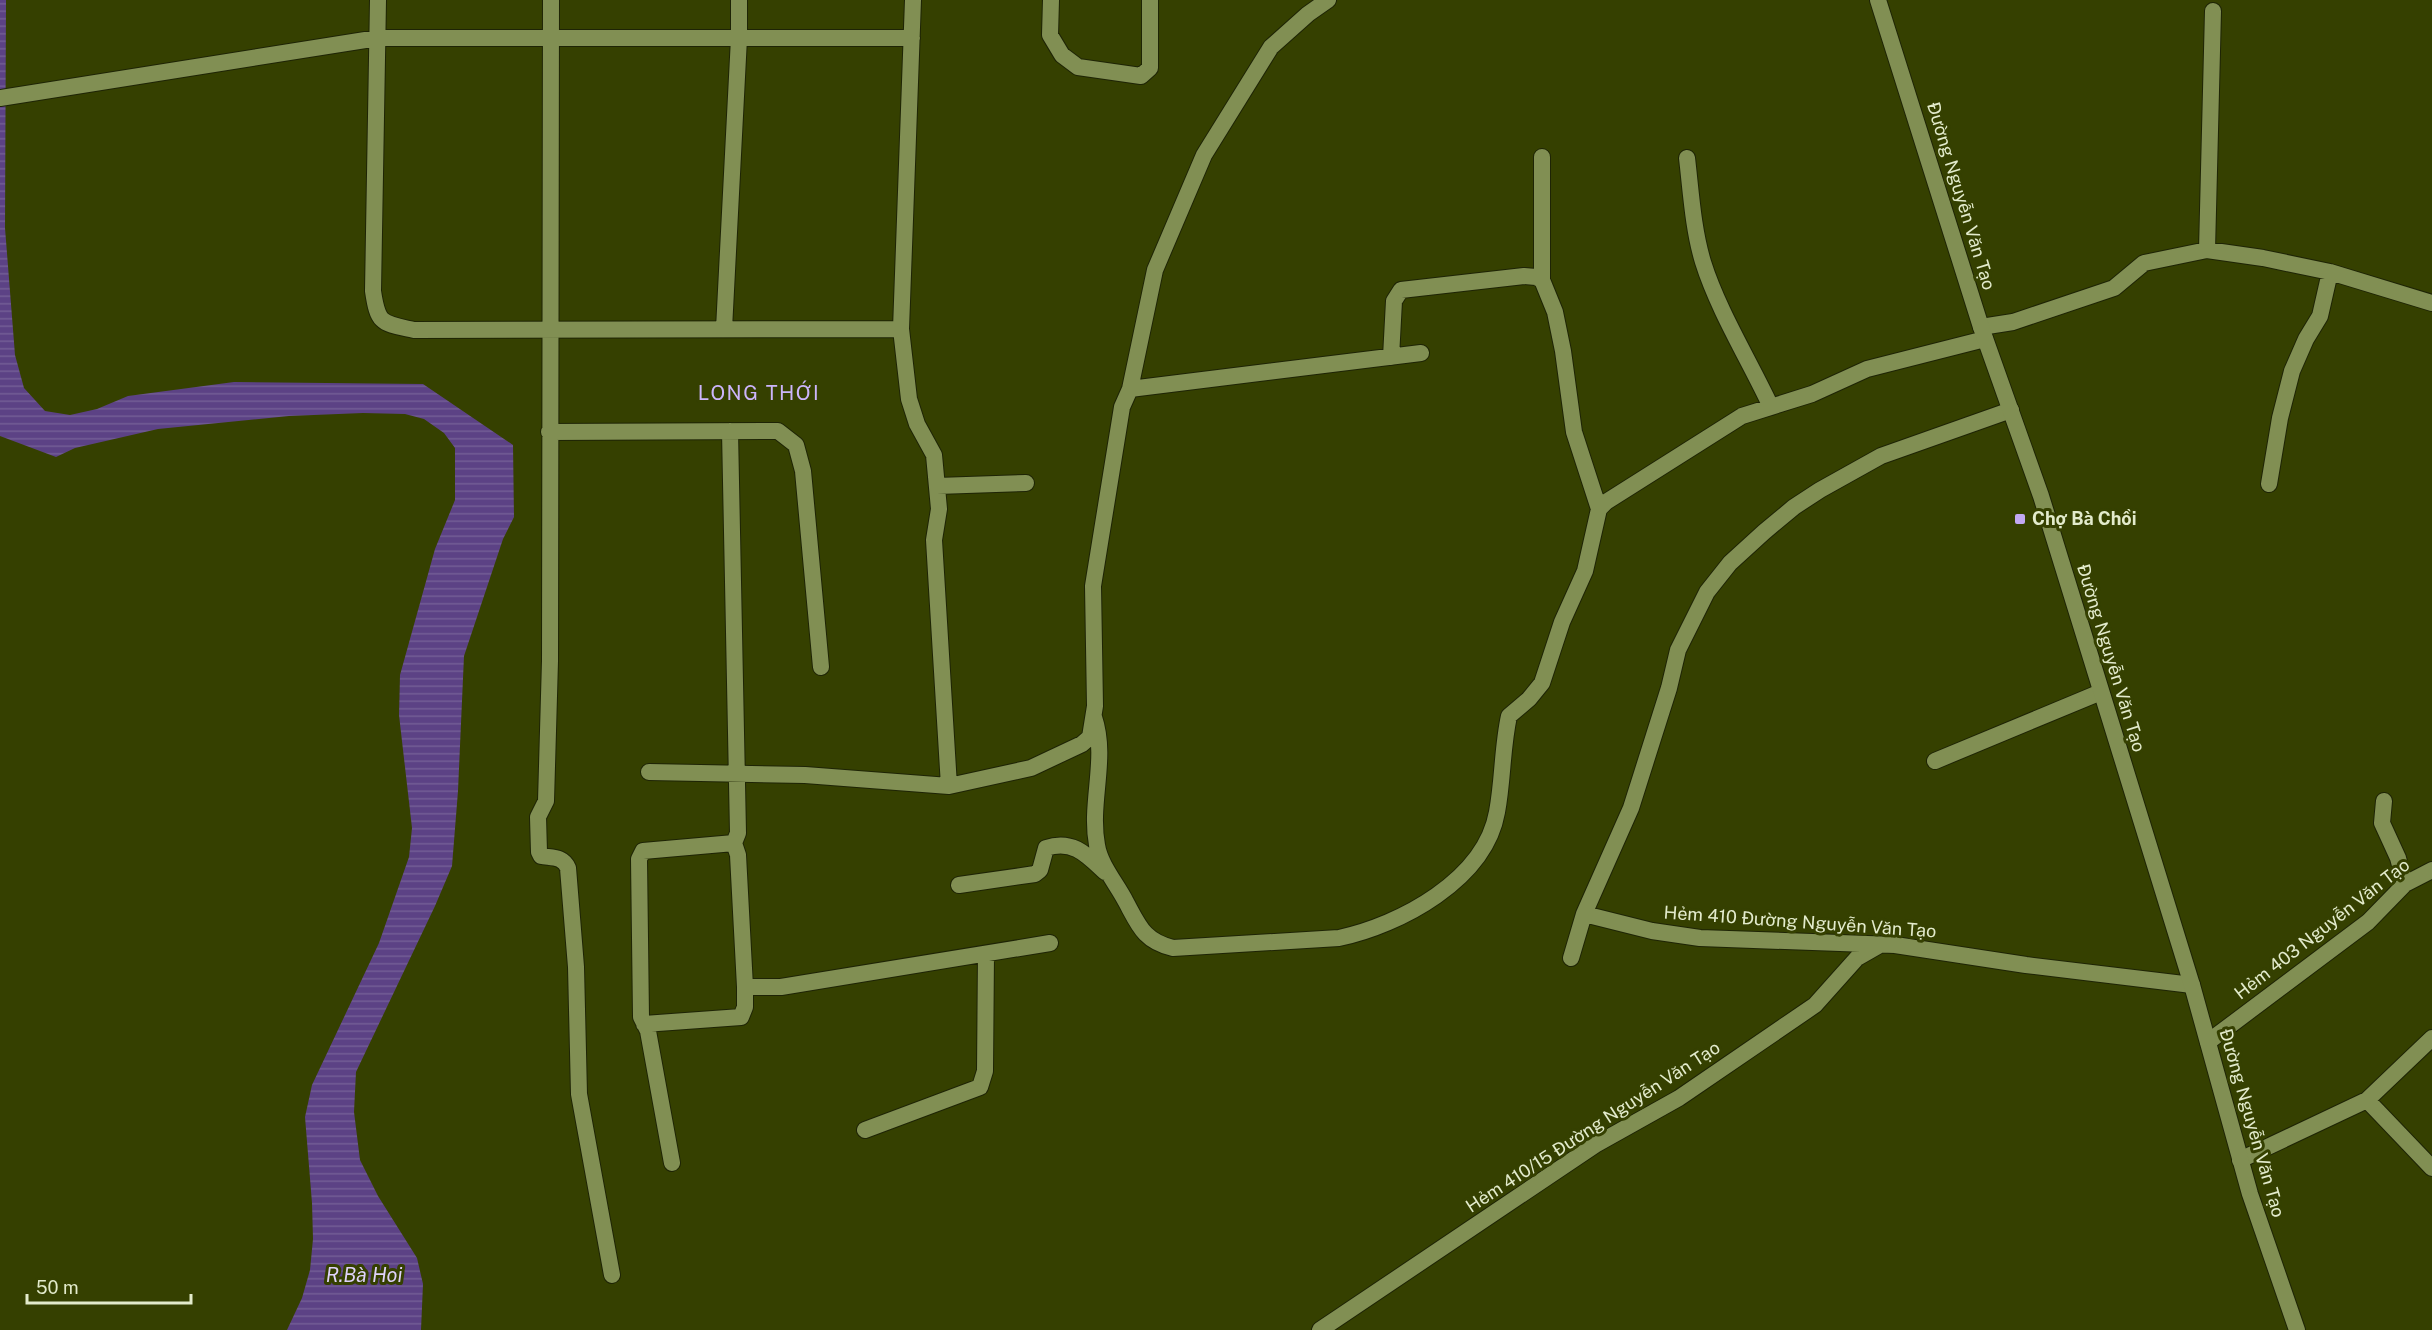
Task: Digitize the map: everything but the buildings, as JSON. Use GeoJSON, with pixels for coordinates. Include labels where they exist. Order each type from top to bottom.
{"type":"FeatureCollection","features":[{"type":"Feature","properties":{"kind":"street"},"geometry":{"type":"LineString","coordinates":[[378,0],[373,291],[376,313],[386,324],[414,330],[901,329]]}},
{"type":"Feature","properties":{"kind":"street"},"geometry":{"type":"LineString","coordinates":[[551,0],[548,729],[546,801],[538,818],[538,852],[541,856],[560,858],[567,868],[576,967],[579,1094],[612,1275]]}},
{"type":"Feature","properties":{"kind":"street"},"geometry":{"type":"LineString","coordinates":[[724,329],[739,0]]}},
{"type":"Feature","properties":{"kind":"street"},"geometry":{"type":"LineString","coordinates":[[913,0],[901,329],[909,399],[916,424],[934,455],[939,509],[934,540],[949,786]]}},
{"type":"Feature","properties":{"kind":"street"},"geometry":{"type":"LineString","coordinates":[[1052,0],[1050,35],[1062,55],[1078,67],[1141,76],[1150,68],[1150,0]]}},
{"type":"Feature","properties":{"kind":"street"},"geometry":{"type":"LineString","coordinates":[[650,772],[805,775],[949,786],[1031,768],[1090,737],[1094,717],[1093,586],[1122,407],[1130,389],[1155,270],[1204,155],[1271,47],[1308,14],[1328,0]]}},
{"type":"Feature","properties":{"kind":"street","name":"Đường Nguyễn Văn Tạo"},"geometry":{"type":"LineString","coordinates":[[1878,0],[1983,333],[2041,496],[2192,985],[2240,1160],[2293,1329]]}},
{"type":"Feature","properties":{"kind":"street"},"geometry":{"type":"LineString","coordinates":[[2207,250],[2213,11]]}},
{"type":"Feature","properties":{"kind":"street"},"geometry":{"type":"LineString","coordinates":[[7,97],[378,38],[912,38]]}},
{"type":"Feature","properties":{"kind":"street"},"geometry":{"type":"LineString","coordinates":[[1542,157],[1542,280],[1555,312],[1563,351],[1574,432],[1599,509]]}},
{"type":"Feature","properties":{"kind":"street"},"geometry":{"type":"LineString","coordinates":[[1687,158],[1693,216],[1702,260],[1715,296],[1771,407]]}},
{"type":"Feature","properties":{"kind":"street"},"geometry":{"type":"LineString","coordinates":[[1094,717],[1100,733],[1101,755],[1094,802],[1097,846],[1135,919],[1146,935],[1158,945],[1173,948],[1339,938],[1364,933],[1413,910],[1445,891],[1472,863],[1490,835],[1497,813],[1509,716],[1529,699],[1542,683],[1562,622],[1585,571],[1599,509],[1606,501],[1742,416],[1812,394],[1867,369],[1983,333],[2114,288],[2144,263],[2207,250],[2263,258],[2330,272],[2432,303]]}},
{"type":"Feature","properties":{"kind":"street"},"geometry":{"type":"LineString","coordinates":[[2269,484],[2280,418],[2292,371],[2306,339],[2320,316],[2330,272]]}},
{"type":"Feature","properties":{"kind":"street"},"geometry":{"type":"LineString","coordinates":[[1390,357],[1394,301],[1401,290],[1524,276],[1542,280]]}},
{"type":"Feature","properties":{"kind":"street"},"geometry":{"type":"LineString","coordinates":[[1130,389],[1421,353]]}},
{"type":"Feature","properties":{"kind":"street"},"geometry":{"type":"LineString","coordinates":[[1571,958],[1584,914],[1631,808],[1669,688],[1678,650],[1707,592],[1730,563],[1794,507],[1881,456],[2011,410]]}},
{"type":"Feature","properties":{"kind":"street"},"geometry":{"type":"LineString","coordinates":[[644,1024],[741,1017],[745,1007],[738,855],[734,843],[738,833],[730,431]]}},
{"type":"Feature","properties":{"kind":"street"},"geometry":{"type":"LineString","coordinates":[[549,432],[778,431],[796,445],[803,471],[821,667]]}},
{"type":"Feature","properties":{"kind":"street"},"geometry":{"type":"LineString","coordinates":[[937,486],[1026,483]]}},
{"type":"Feature","properties":{"kind":"street"},"geometry":{"type":"LineString","coordinates":[[1935,761],[2102,692]]}},
{"type":"Feature","properties":{"kind":"street"},"geometry":{"type":"LineString","coordinates":[[2384,801],[2382,823],[2398,858],[2405,884]]}},
{"type":"Feature","properties":{"kind":"street"},"geometry":{"type":"LineString","coordinates":[[672,1163],[648,1031],[641,1017],[638,867],[643,851],[734,843]]}},
{"type":"Feature","properties":{"kind":"street"},"geometry":{"type":"LineString","coordinates":[[959,885],[1035,874],[1040,870],[1046,848],[1055,845],[1074,846],[1081,850],[1112,878]]}},
{"type":"Feature","properties":{"kind":"street","name":"Hẻm 403 Nguyễn Văn Tạo"},"geometry":{"type":"LineString","coordinates":[[2208,1042],[2368,922],[2405,884],[2432,870]]}},
{"type":"Feature","properties":{"kind":"street","name":"Hẻm 410 Đường Nguyễn Văn Tạo"},"geometry":{"type":"LineString","coordinates":[[1584,914],[1652,931],[1700,938],[1895,945],[2026,965],[2192,985]]}},
{"type":"Feature","properties":{"kind":"street"},"geometry":{"type":"LineString","coordinates":[[745,987],[780,987],[1050,943]]}},
{"type":"Feature","properties":{"kind":"street","name":"Hẻm 410/15 Đường Nguyễn Văn Tạo"},"geometry":{"type":"LineString","coordinates":[[1320,1330],[1595,1145],[1679,1098],[1815,1005],[1857,958],[1878,946]]}},
{"type":"Feature","properties":{"kind":"street"},"geometry":{"type":"LineString","coordinates":[[865,1130],[980,1087],[985,1071],[986,954]]}},
{"type":"Feature","properties":{"kind":"street"},"geometry":{"type":"LineString","coordinates":[[2240,1160],[2367,1100],[2432,1038]]}},
{"type":"Feature","properties":{"kind":"street"},"geometry":{"type":"LineString","coordinates":[[2367,1100],[2432,1168]]}},
{"type":"Feature","properties":{"kind":"water","name":"R.Bà Hoi"},"geometry":{"type":"Polygon","coordinates":[[[0,0],[6,0],[5,228],[15,355],[24,388],[45,411],[70,415],[97,409],[128,396],[234,382],[423,384],[513,445],[514,517],[503,539],[464,656],[452,866],[356,1072],[354,1112],[360,1160],[378,1196],[417,1258],[423,1284],[421,1330],[287,1330],[302,1298],[310,1270],[313,1239],[312,1203],[305,1117],[312,1085],[379,943],[409,857],[412,828],[399,715],[400,675],[435,549],[455,500],[455,448],[444,433],[424,419],[405,414],[289,416],[158,429],[75,448],[56,457],[0,436],[0,0]]]}},
{"type":"Feature","properties":{"kind":"place","name":"Chợ Bà Chồi"},"geometry":{"type":"Point","coordinates":[2020,519]}},
{"type":"Feature","properties":{"kind":"district","name":"LONG THỚI"},"geometry":{"type":"Point","coordinates":[759,393]}}]}
